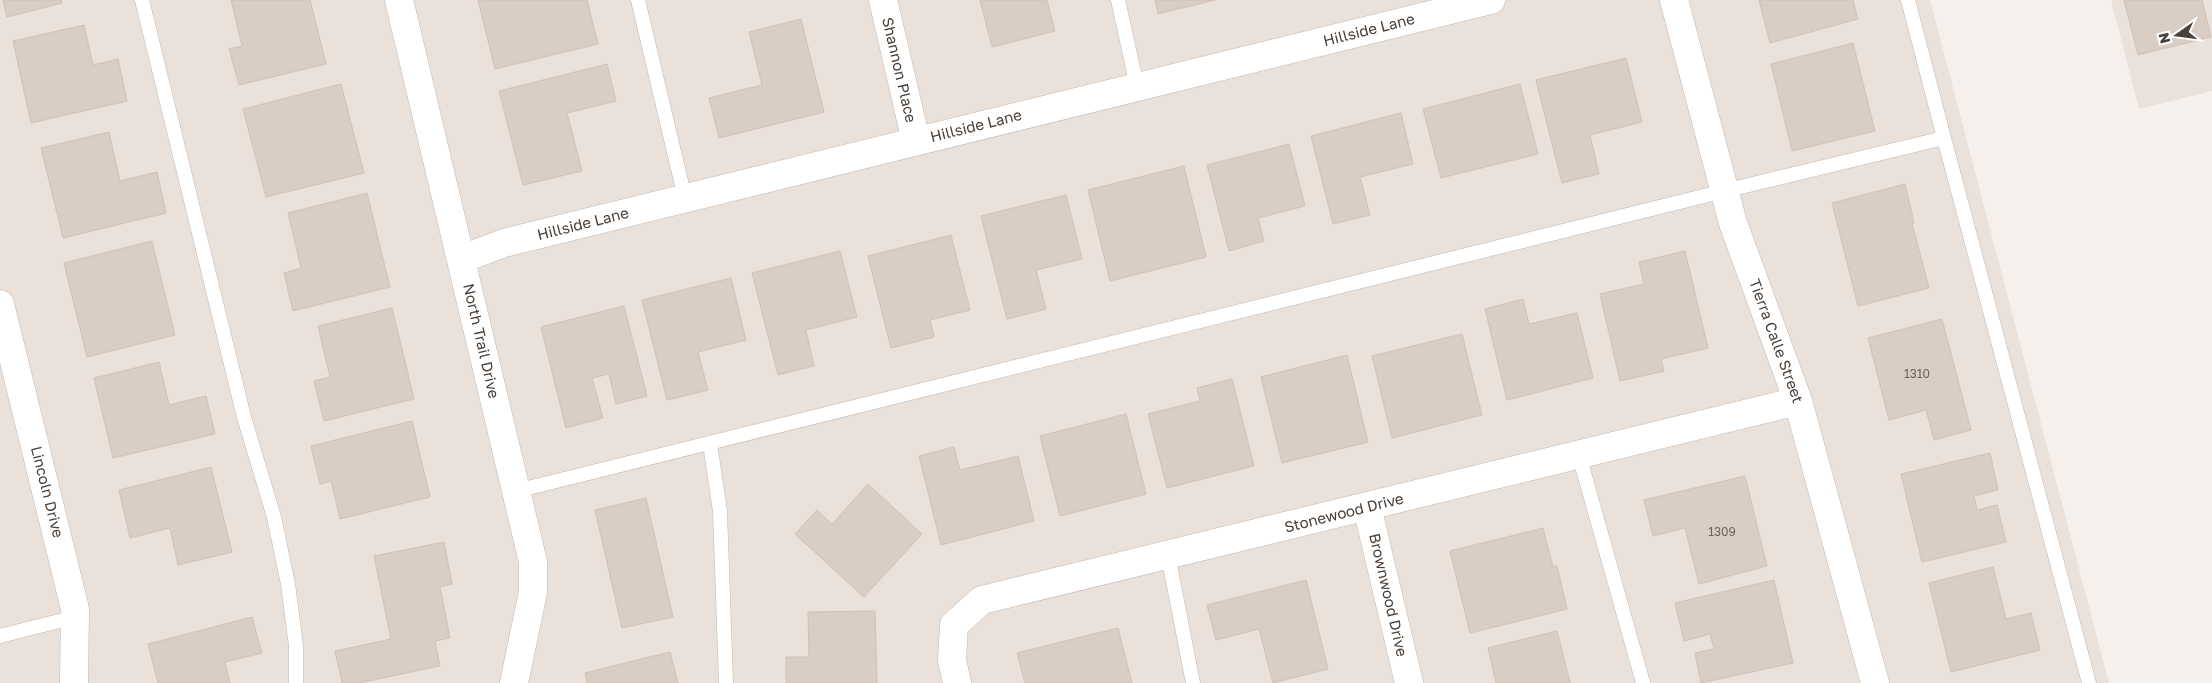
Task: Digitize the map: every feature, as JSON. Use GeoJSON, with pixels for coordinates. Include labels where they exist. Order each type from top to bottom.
{"type":"FeatureCollection","features":[{"type":"Feature","properties":{"kind":"street","name":"North Trail Drive"},"geometry":{"type":"LineString","coordinates":[[399,0],[533,562],[533,592],[514,683]]}},
{"type":"Feature","properties":{"kind":"street","name":"Shannon Place"},"geometry":{"type":"LineString","coordinates":[[883,0],[916,141]]}},
{"type":"Feature","properties":{"kind":"street","name":"Hillside Lane"},"geometry":{"type":"LineString","coordinates":[[462,259],[504,243],[1491,0]]}},
{"type":"Feature","properties":{"kind":"street","name":"Tierra Calle Street"},"geometry":{"type":"LineString","coordinates":[[1674,0],[1732,223],[1798,401],[1876,683]]}},
{"type":"Feature","properties":{"kind":"street","name":"Lincoln Drive"},"geometry":{"type":"LineString","coordinates":[[0,304],[75,609],[74,683]]}},
{"type":"Feature","properties":{"kind":"street","name":"Stonewood Drive"},"geometry":{"type":"LineString","coordinates":[[957,683],[952,660],[954,625],[982,600],[1798,401]]}},
{"type":"Feature","properties":{"kind":"street","name":"Brownwood Drive"},"geometry":{"type":"LineString","coordinates":[[1367,507],[1409,683]]}},
{"type":"Feature","properties":{"kind":"lane"},"geometry":{"type":"LineString","coordinates":[[142,0],[244,417],[274,517],[288,584],[296,646],[296,683]]}},
{"type":"Feature","properties":{"kind":"lane"},"geometry":{"type":"LineString","coordinates":[[638,0],[685,198]]}},
{"type":"Feature","properties":{"kind":"lane"},"geometry":{"type":"LineString","coordinates":[[1118,0],[1137,86]]}},
{"type":"Feature","properties":{"kind":"lane"},"geometry":{"type":"LineString","coordinates":[[1908,0],[2089,683]]}},
{"type":"Feature","properties":{"kind":"lane"},"geometry":{"type":"LineString","coordinates":[[516,492],[1944,138]]}},
{"type":"Feature","properties":{"kind":"lane"},"geometry":{"type":"LineString","coordinates":[[710,444],[720,511],[726,683]]}},
{"type":"Feature","properties":{"kind":"lane"},"geometry":{"type":"LineString","coordinates":[[1579,455],[1643,683]]}},
{"type":"Feature","properties":{"kind":"lane"},"geometry":{"type":"LineString","coordinates":[[1168,555],[1193,683]]}},
{"type":"Feature","properties":{"kind":"lane"},"geometry":{"type":"LineString","coordinates":[[0,636],[75,617]]}},
{"type":"Feature","properties":{"kind":"shaded area"},"geometry":{"type":"Polygon","coordinates":[[[0,0],[1930,0],[2109,683],[0,683],[0,0]]]}},
{"type":"Feature","properties":{"kind":"shaded area"},"geometry":{"type":"Polygon","coordinates":[[[2111,0],[2212,0],[2212,91],[2139,109],[2111,0]]]}},
{"type":"Feature","properties":{"kind":"building"},"geometry":{"type":"Polygon","coordinates":[[[3,0],[61,0],[62,3],[7,17],[3,0]]]}},
{"type":"Feature","properties":{"kind":"building"},"geometry":{"type":"Polygon","coordinates":[[[231,0],[310,0],[326,64],[239,85],[229,49],[242,46],[231,0]]]}},
{"type":"Feature","properties":{"kind":"building"},"geometry":{"type":"Polygon","coordinates":[[[478,0],[587,0],[598,44],[495,69],[478,0]]]}},
{"type":"Feature","properties":{"kind":"building"},"geometry":{"type":"Polygon","coordinates":[[[980,0],[1047,0],[1055,31],[992,47],[980,0]]]}},
{"type":"Feature","properties":{"kind":"building"},"geometry":{"type":"Polygon","coordinates":[[[1155,0],[1215,0],[1158,14],[1155,0]]]}},
{"type":"Feature","properties":{"kind":"building"},"geometry":{"type":"Polygon","coordinates":[[[1759,0],[1853,0],[1858,19],[1770,43],[1759,0]]]}},
{"type":"Feature","properties":{"kind":"building"},"geometry":{"type":"Polygon","coordinates":[[[2124,0],[2202,0],[2211,37],[2138,55],[2124,0]]]}},
{"type":"Feature","properties":{"kind":"building"},"geometry":{"type":"Polygon","coordinates":[[[801,19],[824,112],[719,138],[709,98],[762,85],[749,32],[801,19]]]}},
{"type":"Feature","properties":{"kind":"building"},"geometry":{"type":"Polygon","coordinates":[[[84,25],[93,65],[118,59],[127,101],[31,123],[13,41],[84,25]]]}},
{"type":"Feature","properties":{"kind":"building"},"geometry":{"type":"Polygon","coordinates":[[[1853,43],[1875,131],[1792,151],[1771,64],[1853,43]]]}},
{"type":"Feature","properties":{"kind":"building"},"geometry":{"type":"Polygon","coordinates":[[[1626,58],[1642,122],[1590,135],[1599,174],[1562,183],[1536,80],[1626,58]]]}},
{"type":"Feature","properties":{"kind":"building"},"geometry":{"type":"Polygon","coordinates":[[[607,64],[616,101],[567,113],[582,171],[523,185],[499,91],[607,64]]]}},
{"type":"Feature","properties":{"kind":"building"},"geometry":{"type":"Polygon","coordinates":[[[341,84],[364,173],[266,197],[243,109],[341,84]]]}},
{"type":"Feature","properties":{"kind":"building"},"geometry":{"type":"Polygon","coordinates":[[[1520,84],[1538,154],[1441,178],[1423,109],[1520,84]]]}},
{"type":"Feature","properties":{"kind":"building"},"geometry":{"type":"Polygon","coordinates":[[[1401,113],[1413,164],[1360,177],[1370,215],[1333,224],[1311,136],[1401,113]]]}},
{"type":"Feature","properties":{"kind":"building"},"geometry":{"type":"Polygon","coordinates":[[[109,132],[120,181],[157,172],[166,213],[63,238],[41,148],[109,132]]]}},
{"type":"Feature","properties":{"kind":"building"},"geometry":{"type":"Polygon","coordinates":[[[1289,144],[1305,206],[1258,218],[1264,241],[1229,251],[1207,165],[1289,144]]]}},
{"type":"Feature","properties":{"kind":"building"},"geometry":{"type":"Polygon","coordinates":[[[1184,166],[1206,257],[1110,281],[1088,190],[1184,166]]]}},
{"type":"Feature","properties":{"kind":"building"},"geometry":{"type":"Polygon","coordinates":[[[1905,184],[1914,223],[1912,223],[1929,288],[1858,306],[1832,203],[1905,184]]]}},
{"type":"Feature","properties":{"kind":"building"},"geometry":{"type":"Polygon","coordinates":[[[367,193],[390,287],[293,311],[284,273],[301,268],[288,213],[367,193]]]}},
{"type":"Feature","properties":{"kind":"building"},"geometry":{"type":"Polygon","coordinates":[[[1066,195],[1082,259],[1036,270],[1046,309],[1007,319],[981,216],[1066,195]]]}},
{"type":"Feature","properties":{"kind":"building"},"geometry":{"type":"Polygon","coordinates":[[[951,235],[970,310],[930,320],[934,337],[891,348],[868,256],[951,235]]]}},
{"type":"Feature","properties":{"kind":"building"},"geometry":{"type":"Polygon","coordinates":[[[152,241],[175,335],[87,357],[64,263],[152,241]]]}},
{"type":"Feature","properties":{"kind":"building"},"geometry":{"type":"Polygon","coordinates":[[[840,251],[857,317],[806,330],[814,366],[778,375],[752,273],[840,251]]]}},
{"type":"Feature","properties":{"kind":"building"},"geometry":{"type":"Polygon","coordinates":[[[1685,251],[1708,348],[1661,359],[1664,371],[1620,381],[1600,294],[1644,284],[1639,262],[1685,251]]]}},
{"type":"Feature","properties":{"kind":"building"},"geometry":{"type":"Polygon","coordinates":[[[731,278],[746,340],[698,352],[708,390],[667,400],[642,300],[731,278]]]}},
{"type":"Feature","properties":{"kind":"building"},"geometry":{"type":"Polygon","coordinates":[[[1523,299],[1529,324],[1577,313],[1593,378],[1507,400],[1485,309],[1523,299]]]}},
{"type":"Feature","properties":{"kind":"building"},"geometry":{"type":"Polygon","coordinates":[[[624,306],[647,396],[616,404],[609,374],[592,378],[603,418],[566,428],[541,327],[624,306]]]}},
{"type":"Feature","properties":{"kind":"building"},"geometry":{"type":"Polygon","coordinates":[[[392,308],[414,399],[324,421],[314,381],[330,377],[318,326],[392,308]]]}},
{"type":"Feature","properties":{"kind":"building"},"geometry":{"type":"Polygon","coordinates":[[[1942,319],[1971,430],[1934,440],[1926,410],[1889,420],[1868,338],[1942,319]]]}},
{"type":"Feature","properties":{"kind":"building"},"geometry":{"type":"Polygon","coordinates":[[[1462,334],[1482,415],[1392,438],[1372,356],[1462,334]]]}},
{"type":"Feature","properties":{"kind":"building"},"geometry":{"type":"Polygon","coordinates":[[[1347,355],[1368,442],[1282,463],[1261,377],[1347,355]]]}},
{"type":"Feature","properties":{"kind":"building"},"geometry":{"type":"Polygon","coordinates":[[[159,362],[169,405],[206,396],[215,434],[113,458],[94,378],[159,362]]]}},
{"type":"Feature","properties":{"kind":"building"},"geometry":{"type":"Polygon","coordinates":[[[1232,379],[1254,466],[1167,488],[1148,414],[1200,401],[1197,388],[1232,379]]]}},
{"type":"Feature","properties":{"kind":"building"},"geometry":{"type":"Polygon","coordinates":[[[1126,414],[1146,494],[1060,516],[1040,436],[1126,414]]]}},
{"type":"Feature","properties":{"kind":"building"},"geometry":{"type":"Polygon","coordinates":[[[412,421],[430,497],[340,519],[331,481],[320,484],[311,446],[412,421]]]}},
{"type":"Feature","properties":{"kind":"building"},"geometry":{"type":"Polygon","coordinates":[[[954,447],[960,470],[1018,456],[1034,521],[941,545],[919,456],[954,447]]]}},
{"type":"Feature","properties":{"kind":"building"},"geometry":{"type":"Polygon","coordinates":[[[1990,453],[1998,490],[1974,496],[1977,510],[1997,505],[2006,542],[1922,562],[1901,474],[1990,453]]]}},
{"type":"Feature","properties":{"kind":"building"},"geometry":{"type":"Polygon","coordinates":[[[211,467],[232,552],[178,565],[170,528],[130,538],[119,490],[211,467]]]}},
{"type":"Feature","properties":{"kind":"building"},"geometry":{"type":"Polygon","coordinates":[[[1745,476],[1767,566],[1699,584],[1685,528],[1653,536],[1644,500],[1745,476]]]}},
{"type":"Feature","properties":{"kind":"building"},"geometry":{"type":"Polygon","coordinates":[[[868,484],[922,534],[864,597],[795,534],[817,510],[832,524],[868,484]]]}},
{"type":"Feature","properties":{"kind":"building"},"geometry":{"type":"Polygon","coordinates":[[[646,498],[673,617],[622,628],[595,510],[646,498]]]}},
{"type":"Feature","properties":{"kind":"building"},"geometry":{"type":"Polygon","coordinates":[[[1543,528],[1553,567],[1557,566],[1567,609],[1470,633],[1450,551],[1543,528]]]}},
{"type":"Feature","properties":{"kind":"building"},"geometry":{"type":"Polygon","coordinates":[[[444,542],[452,584],[440,587],[450,638],[435,641],[440,666],[359,683],[342,683],[335,651],[391,639],[374,556],[444,542]]]}},
{"type":"Feature","properties":{"kind":"building"},"geometry":{"type":"Polygon","coordinates":[[[1993,567],[2006,619],[2031,613],[2040,650],[1951,672],[1929,583],[1993,567]]]}},
{"type":"Feature","properties":{"kind":"building"},"geometry":{"type":"Polygon","coordinates":[[[1306,580],[1328,669],[1273,683],[1259,629],[1216,640],[1207,605],[1306,580]]]}},
{"type":"Feature","properties":{"kind":"building"},"geometry":{"type":"Polygon","coordinates":[[[1774,580],[1793,663],[1701,683],[1695,653],[1714,649],[1710,634],[1684,641],[1675,603],[1774,580]]]}},
{"type":"Feature","properties":{"kind":"building"},"geometry":{"type":"Polygon","coordinates":[[[875,611],[877,683],[786,683],[786,657],[809,657],[808,612],[875,611]]]}},
{"type":"Feature","properties":{"kind":"building"},"geometry":{"type":"Polygon","coordinates":[[[252,617],[262,653],[225,662],[230,683],[158,683],[148,644],[252,617]]]}},
{"type":"Feature","properties":{"kind":"building"},"geometry":{"type":"Polygon","coordinates":[[[1118,628],[1132,683],[1025,683],[1017,653],[1118,628]]]}},
{"type":"Feature","properties":{"kind":"building"},"geometry":{"type":"Polygon","coordinates":[[[1557,631],[1570,683],[1496,683],[1488,648],[1557,631]]]}},
{"type":"Feature","properties":{"kind":"building"},"geometry":{"type":"Polygon","coordinates":[[[670,652],[678,683],[587,683],[585,673],[670,652]]]}}]}
